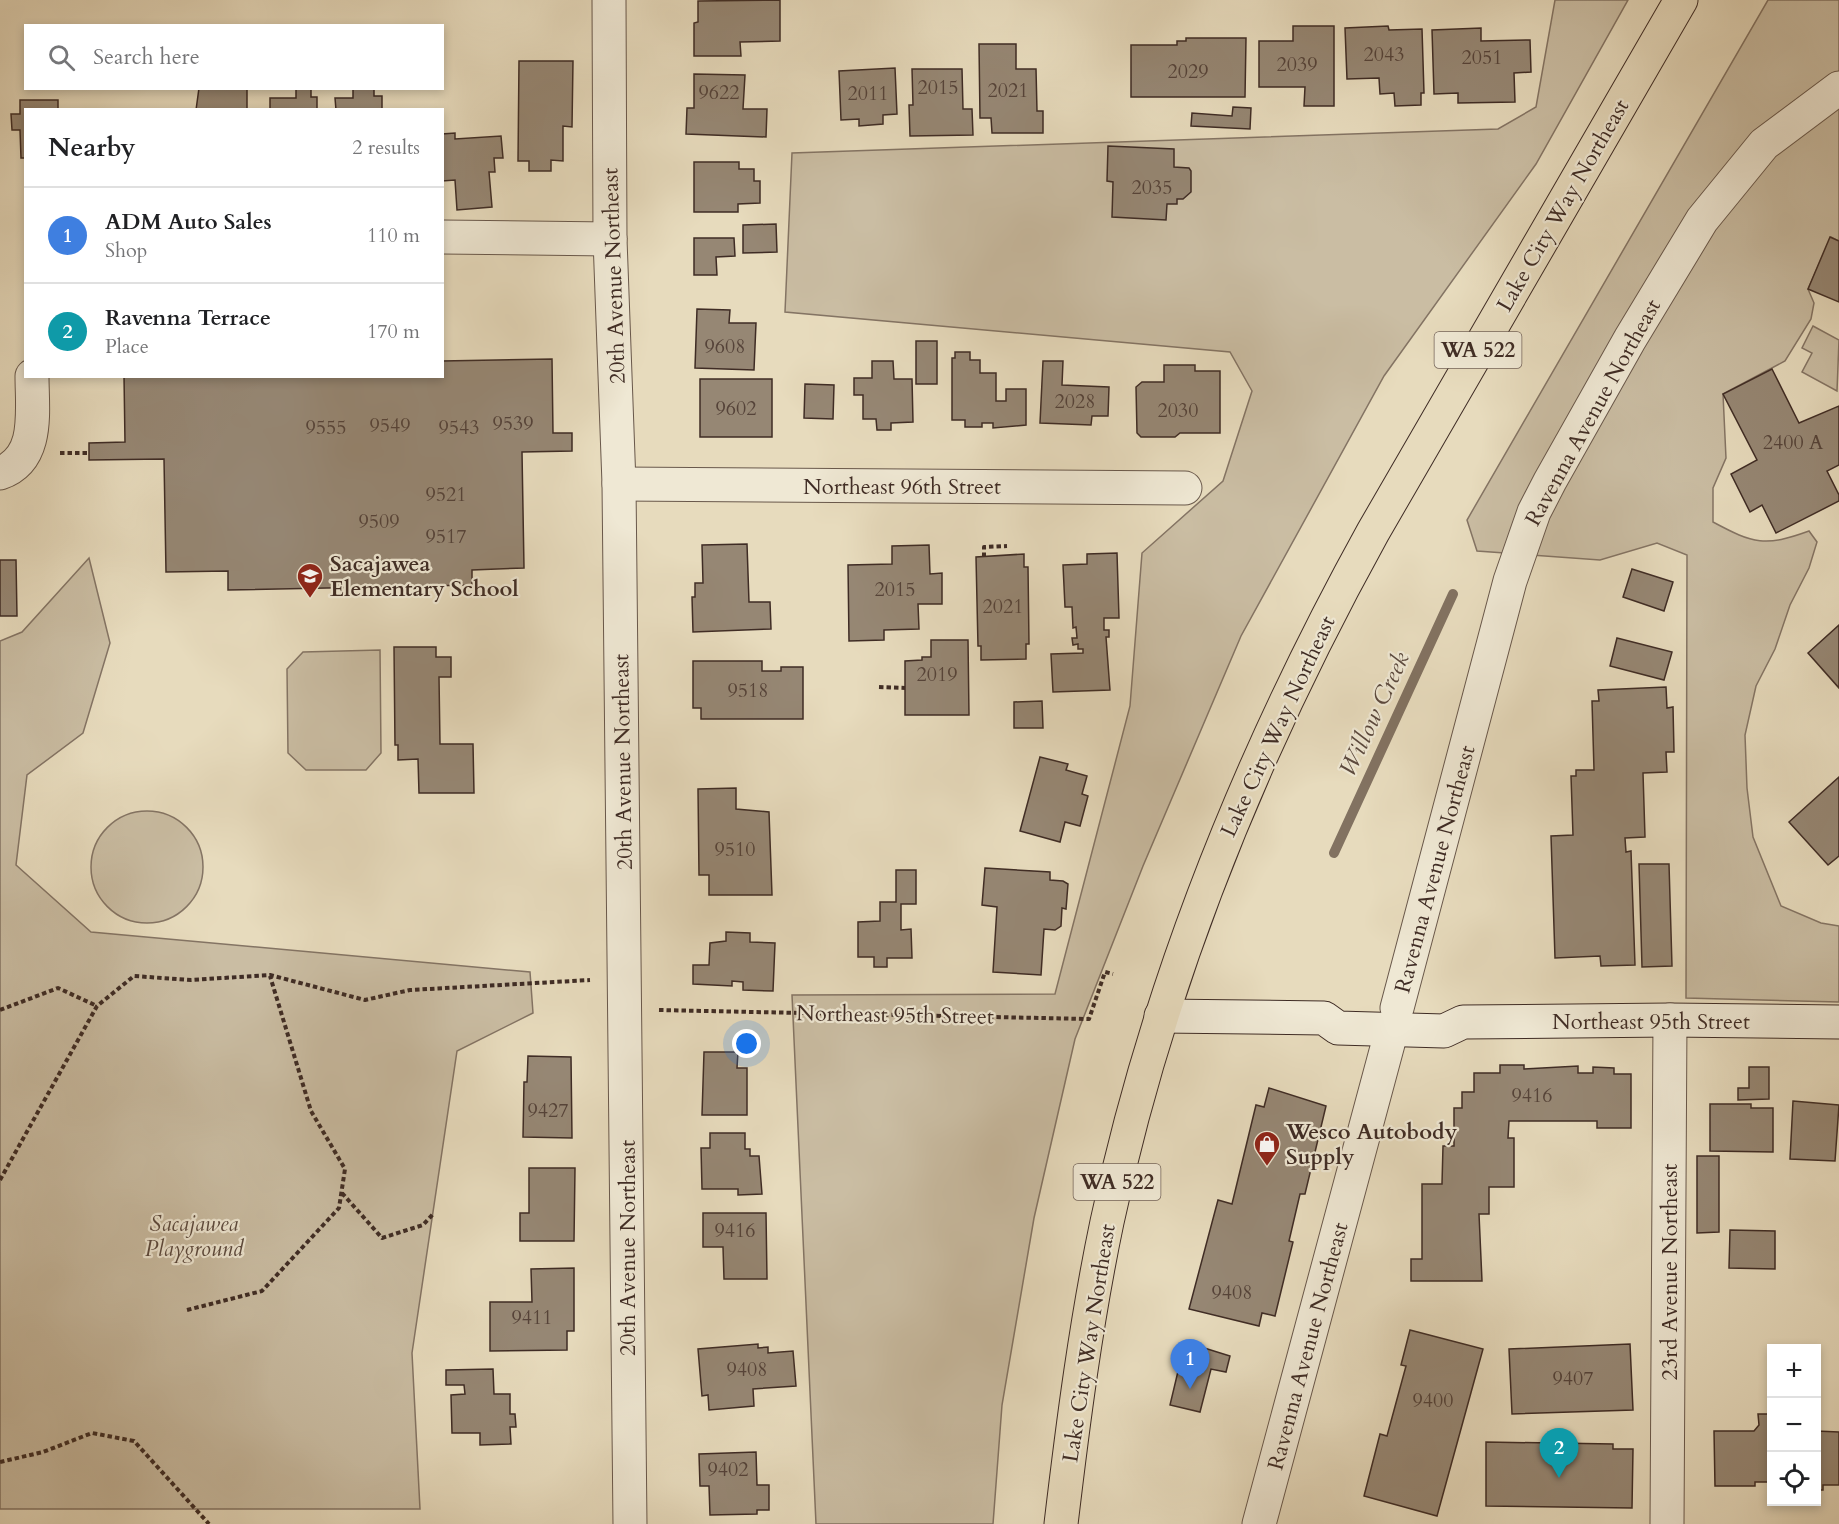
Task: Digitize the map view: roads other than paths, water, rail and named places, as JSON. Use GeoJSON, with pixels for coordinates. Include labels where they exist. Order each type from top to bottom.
{"type":"FeatureCollection","features":[{"type":"Feature","properties":{"kind":"main road","name":"Lake City Way Northeast"},"geometry":{"type":"LineString","coordinates":[[1061,1524],[1084,1342],[1105,1232],[1132,1118],[1161,1016],[1212,870],[1250,777],[1329,612],[1681,0]]}},
{"type":"Feature","properties":{"kind":"street","name":"20th Avenue Northeast"},"geometry":{"type":"LineString","coordinates":[[609,0],[610,239],[619,484],[630,1524]]}},
{"type":"Feature","properties":{"kind":"street","name":"Ravenna Avenue Northeast"},"geometry":{"type":"LineString","coordinates":[[1259,1524],[1510,581],[1534,512],[1630,339],[1702,220],[1764,144],[1839,88]]}},
{"type":"Feature","properties":{"kind":"street"},"geometry":{"type":"LineString","coordinates":[[444,237],[610,239]]}},
{"type":"Feature","properties":{"kind":"street"},"geometry":{"type":"LineString","coordinates":[[0,473],[41,453],[32,426],[32,378]]}},
{"type":"Feature","properties":{"kind":"street","name":"Northeast 96th Street"},"geometry":{"type":"LineString","coordinates":[[619,484],[1185,488]]}},
{"type":"Feature","properties":{"kind":"street","name":"Northeast 95th Street"},"geometry":{"type":"LineString","coordinates":[[1161,1016],[1324,1018],[1338,1028],[1395,1018],[1444,1031],[1463,1022],[1670,1020],[1839,1022]]}},
{"type":"Feature","properties":{"kind":"street","name":"23rd Avenue Northeast"},"geometry":{"type":"LineString","coordinates":[[1667,1524],[1670,1020]]}},
{"type":"Feature","properties":{"kind":"waterway","name":"Willow Creek"},"geometry":{"type":"LineString","coordinates":[[1334,853],[1453,594]]}},
{"type":"Feature","properties":{"kind":"place","name":"Sacajawea Elementary School"},"geometry":{"type":"Point","coordinates":[310,599]}},
{"type":"Feature","properties":{"kind":"place","name":"Wesco Autobody Supply"},"geometry":{"type":"Point","coordinates":[1267,1167]}},
{"type":"Feature","properties":{"kind":"place","name":"ADM Auto Sales"},"geometry":{"type":"Point","coordinates":[1190,1389]}},
{"type":"Feature","properties":{"kind":"place","name":"Ravenna Terrace"},"geometry":{"type":"Point","coordinates":[1559,1478]}},
{"type":"Feature","properties":{"kind":"park label","name":"Sacajawea Playground"},"geometry":{"type":"Point","coordinates":[194,1236]}}]}
